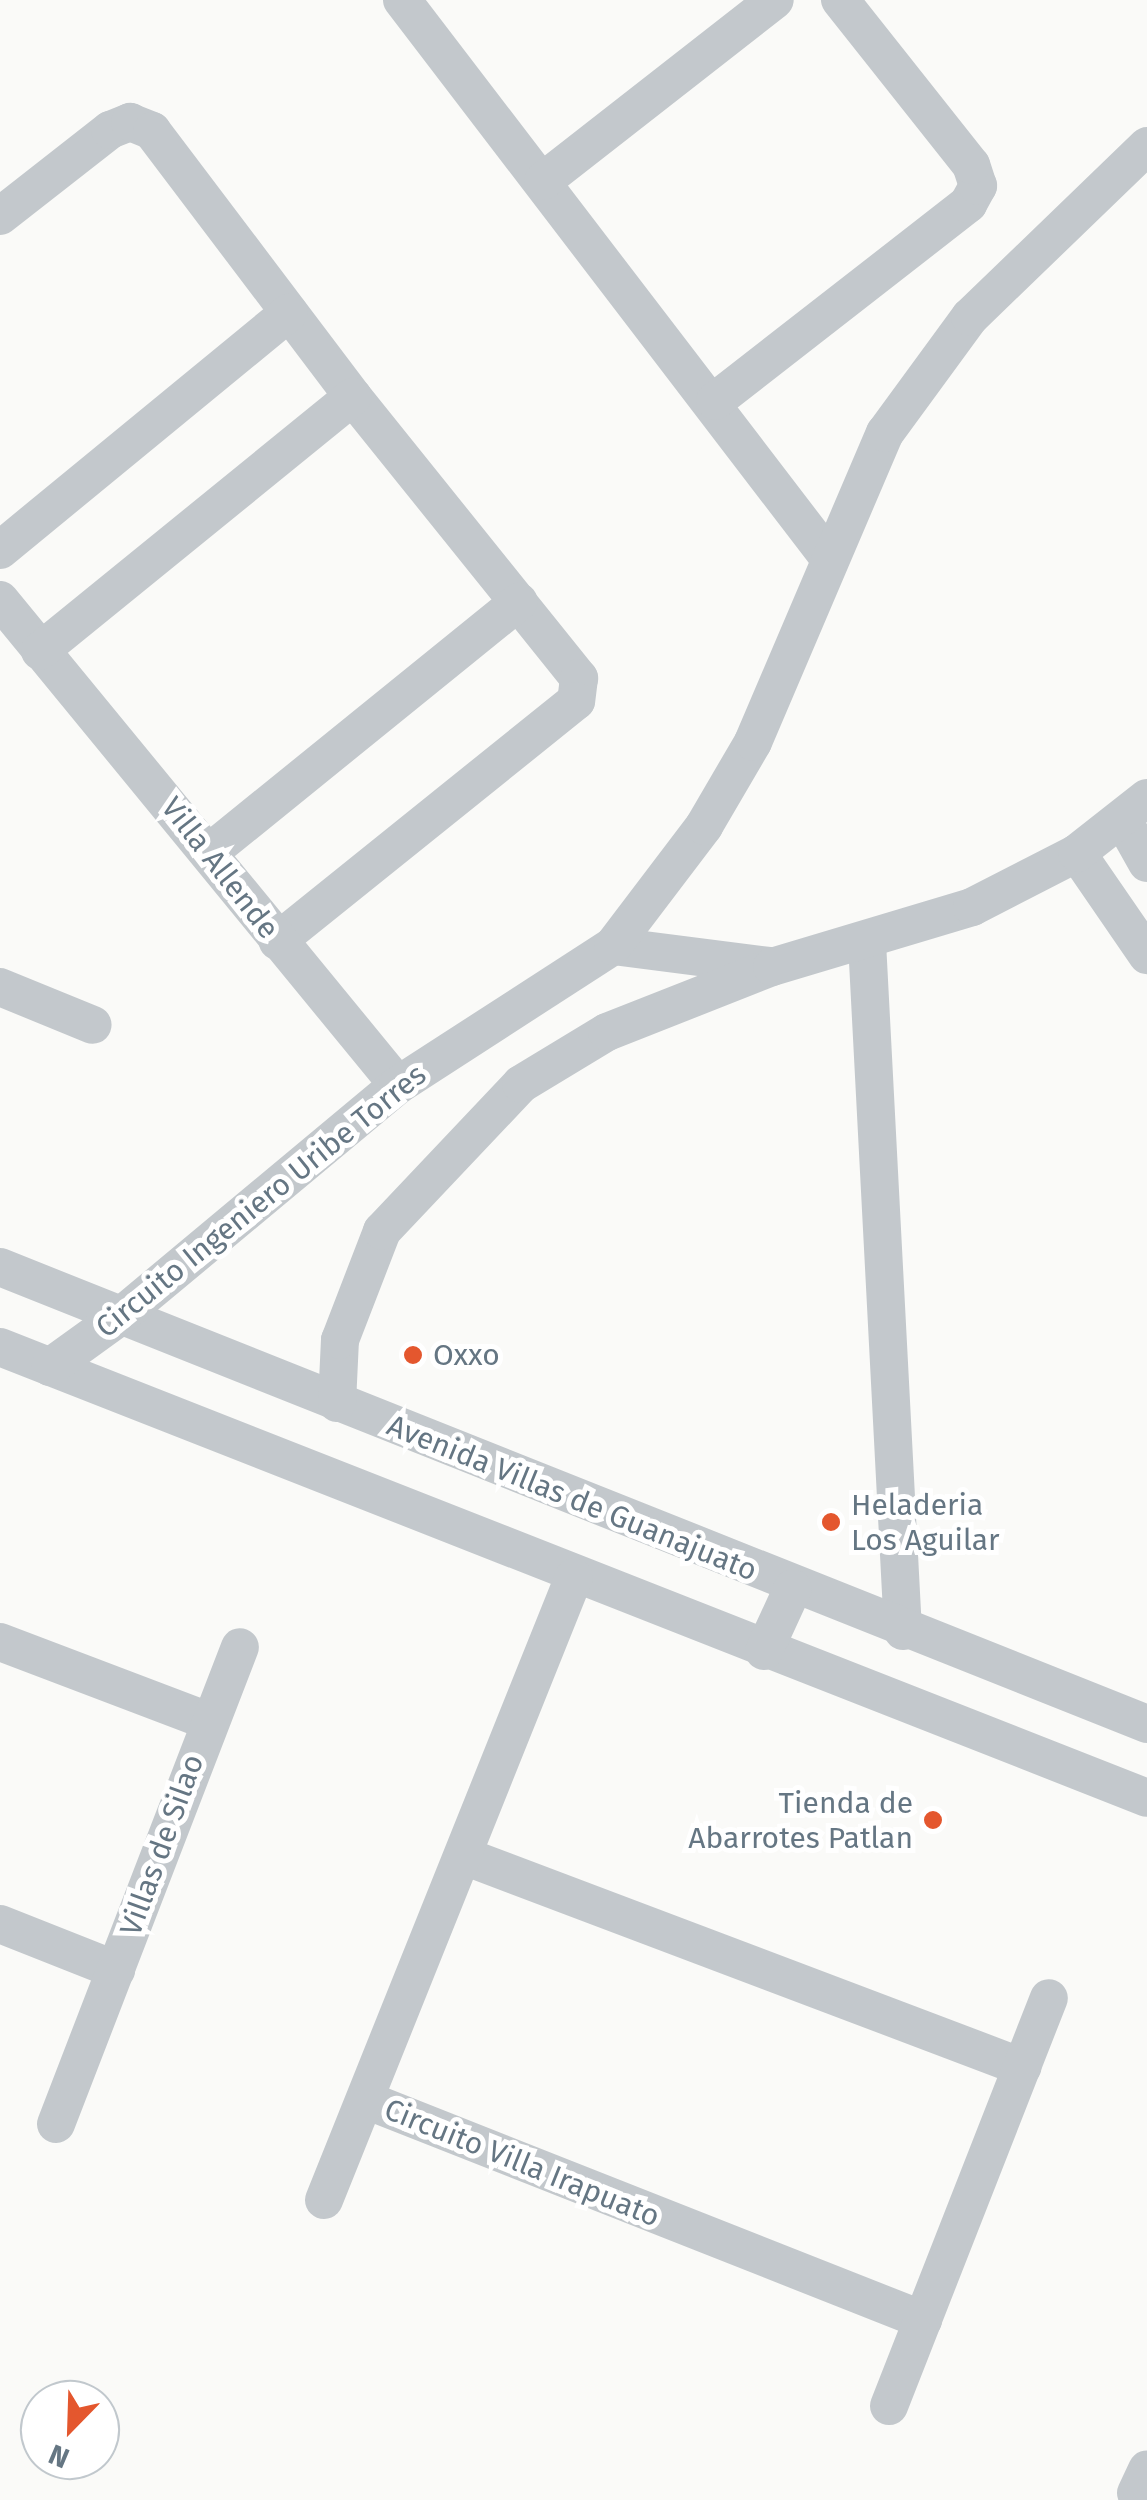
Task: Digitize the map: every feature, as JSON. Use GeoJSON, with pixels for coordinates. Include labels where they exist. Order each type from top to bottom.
{"type":"FeatureCollection","features":[{"type":"Feature","properties":{"kind":"street"},"geometry":{"type":"LineString","coordinates":[[402,0],[716,401],[829,558]]}},
{"type":"Feature","properties":{"kind":"street"},"geometry":{"type":"LineString","coordinates":[[544,181],[775,0]]}},
{"type":"Feature","properties":{"kind":"street"},"geometry":{"type":"LineString","coordinates":[[716,401],[968,204],[978,186],[971,165],[840,0]]}},
{"type":"Feature","properties":{"kind":"street"},"geometry":{"type":"LineString","coordinates":[[0,216],[110,130],[130,122],[152,131],[353,397],[579,678],[576,701],[277,941]]}},
{"type":"Feature","properties":{"kind":"street","name":"Circuito Ingeniero Uribe Torres"},"geometry":{"type":"LineString","coordinates":[[50,1367],[122,1315],[398,1085],[614,946],[704,826],[752,742],[885,433],[970,316],[1147,146]]}},
{"type":"Feature","properties":{"kind":"street"},"geometry":{"type":"LineString","coordinates":[[0,550],[289,313]]}},
{"type":"Feature","properties":{"kind":"street"},"geometry":{"type":"LineString","coordinates":[[40,651],[353,397]]}},
{"type":"Feature","properties":{"kind":"street","name":"Villa Allende"},"geometry":{"type":"LineString","coordinates":[[0,600],[211,852],[277,941],[398,1085]]}},
{"type":"Feature","properties":{"kind":"street"},"geometry":{"type":"LineString","coordinates":[[211,852],[518,602]]}},
{"type":"Feature","properties":{"kind":"street"},"geometry":{"type":"LineString","coordinates":[[337,1403],[340,1340],[382,1231],[454,1148],[522,1084],[607,1032],[772,967],[867,942],[972,907],[1077,853],[1136,810],[1147,863]]}},
{"type":"Feature","properties":{"kind":"street"},"geometry":{"type":"LineString","coordinates":[[1077,853],[1147,955]]}},
{"type":"Feature","properties":{"kind":"street"},"geometry":{"type":"LineString","coordinates":[[867,942],[903,1631]]}},
{"type":"Feature","properties":{"kind":"street"},"geometry":{"type":"LineString","coordinates":[[614,946],[772,967]]}},
{"type":"Feature","properties":{"kind":"street"},"geometry":{"type":"LineString","coordinates":[[0,987],[93,1025]]}},
{"type":"Feature","properties":{"kind":"street","name":"Avenida Villas de Guanajuato"},"geometry":{"type":"LineString","coordinates":[[0,1267],[793,1588],[1147,1724]]}},
{"type":"Feature","properties":{"kind":"street"},"geometry":{"type":"LineString","coordinates":[[0,1347],[764,1651],[1147,1798]]}},
{"type":"Feature","properties":{"kind":"street","name":"Circuito Villa Irapuato"},"geometry":{"type":"LineString","coordinates":[[574,1576],[366,2100],[923,2320]]}},
{"type":"Feature","properties":{"kind":"street"},"geometry":{"type":"LineString","coordinates":[[764,1651],[793,1588]]}},
{"type":"Feature","properties":{"kind":"street","name":"Villas de Silao"},"geometry":{"type":"LineString","coordinates":[[0,1642],[208,1720]]}},
{"type":"Feature","properties":{"kind":"street","name":"Villas de Silao"},"geometry":{"type":"LineString","coordinates":[[56,2124],[208,1720],[240,1647]]}},
{"type":"Feature","properties":{"kind":"street"},"geometry":{"type":"LineString","coordinates":[[464,1856],[1022,2068]]}},
{"type":"Feature","properties":{"kind":"street","name":"Villas de Silao"},"geometry":{"type":"LineString","coordinates":[[0,1924],[116,1970]]}},
{"type":"Feature","properties":{"kind":"street"},"geometry":{"type":"LineString","coordinates":[[889,2406],[1049,1998]]}},
{"type":"Feature","properties":{"kind":"street"},"geometry":{"type":"LineString","coordinates":[[324,2200],[366,2100]]}},
{"type":"Feature","properties":{"kind":"place","name":"Oxxo"},"geometry":{"type":"Point","coordinates":[413,1355]}},
{"type":"Feature","properties":{"kind":"place","name":"Heladeria Los Aguilar"},"geometry":{"type":"Point","coordinates":[831,1522]}},
{"type":"Feature","properties":{"kind":"place","name":"Tienda de Abarrotes Patlan"},"geometry":{"type":"Point","coordinates":[933,1820]}}]}
